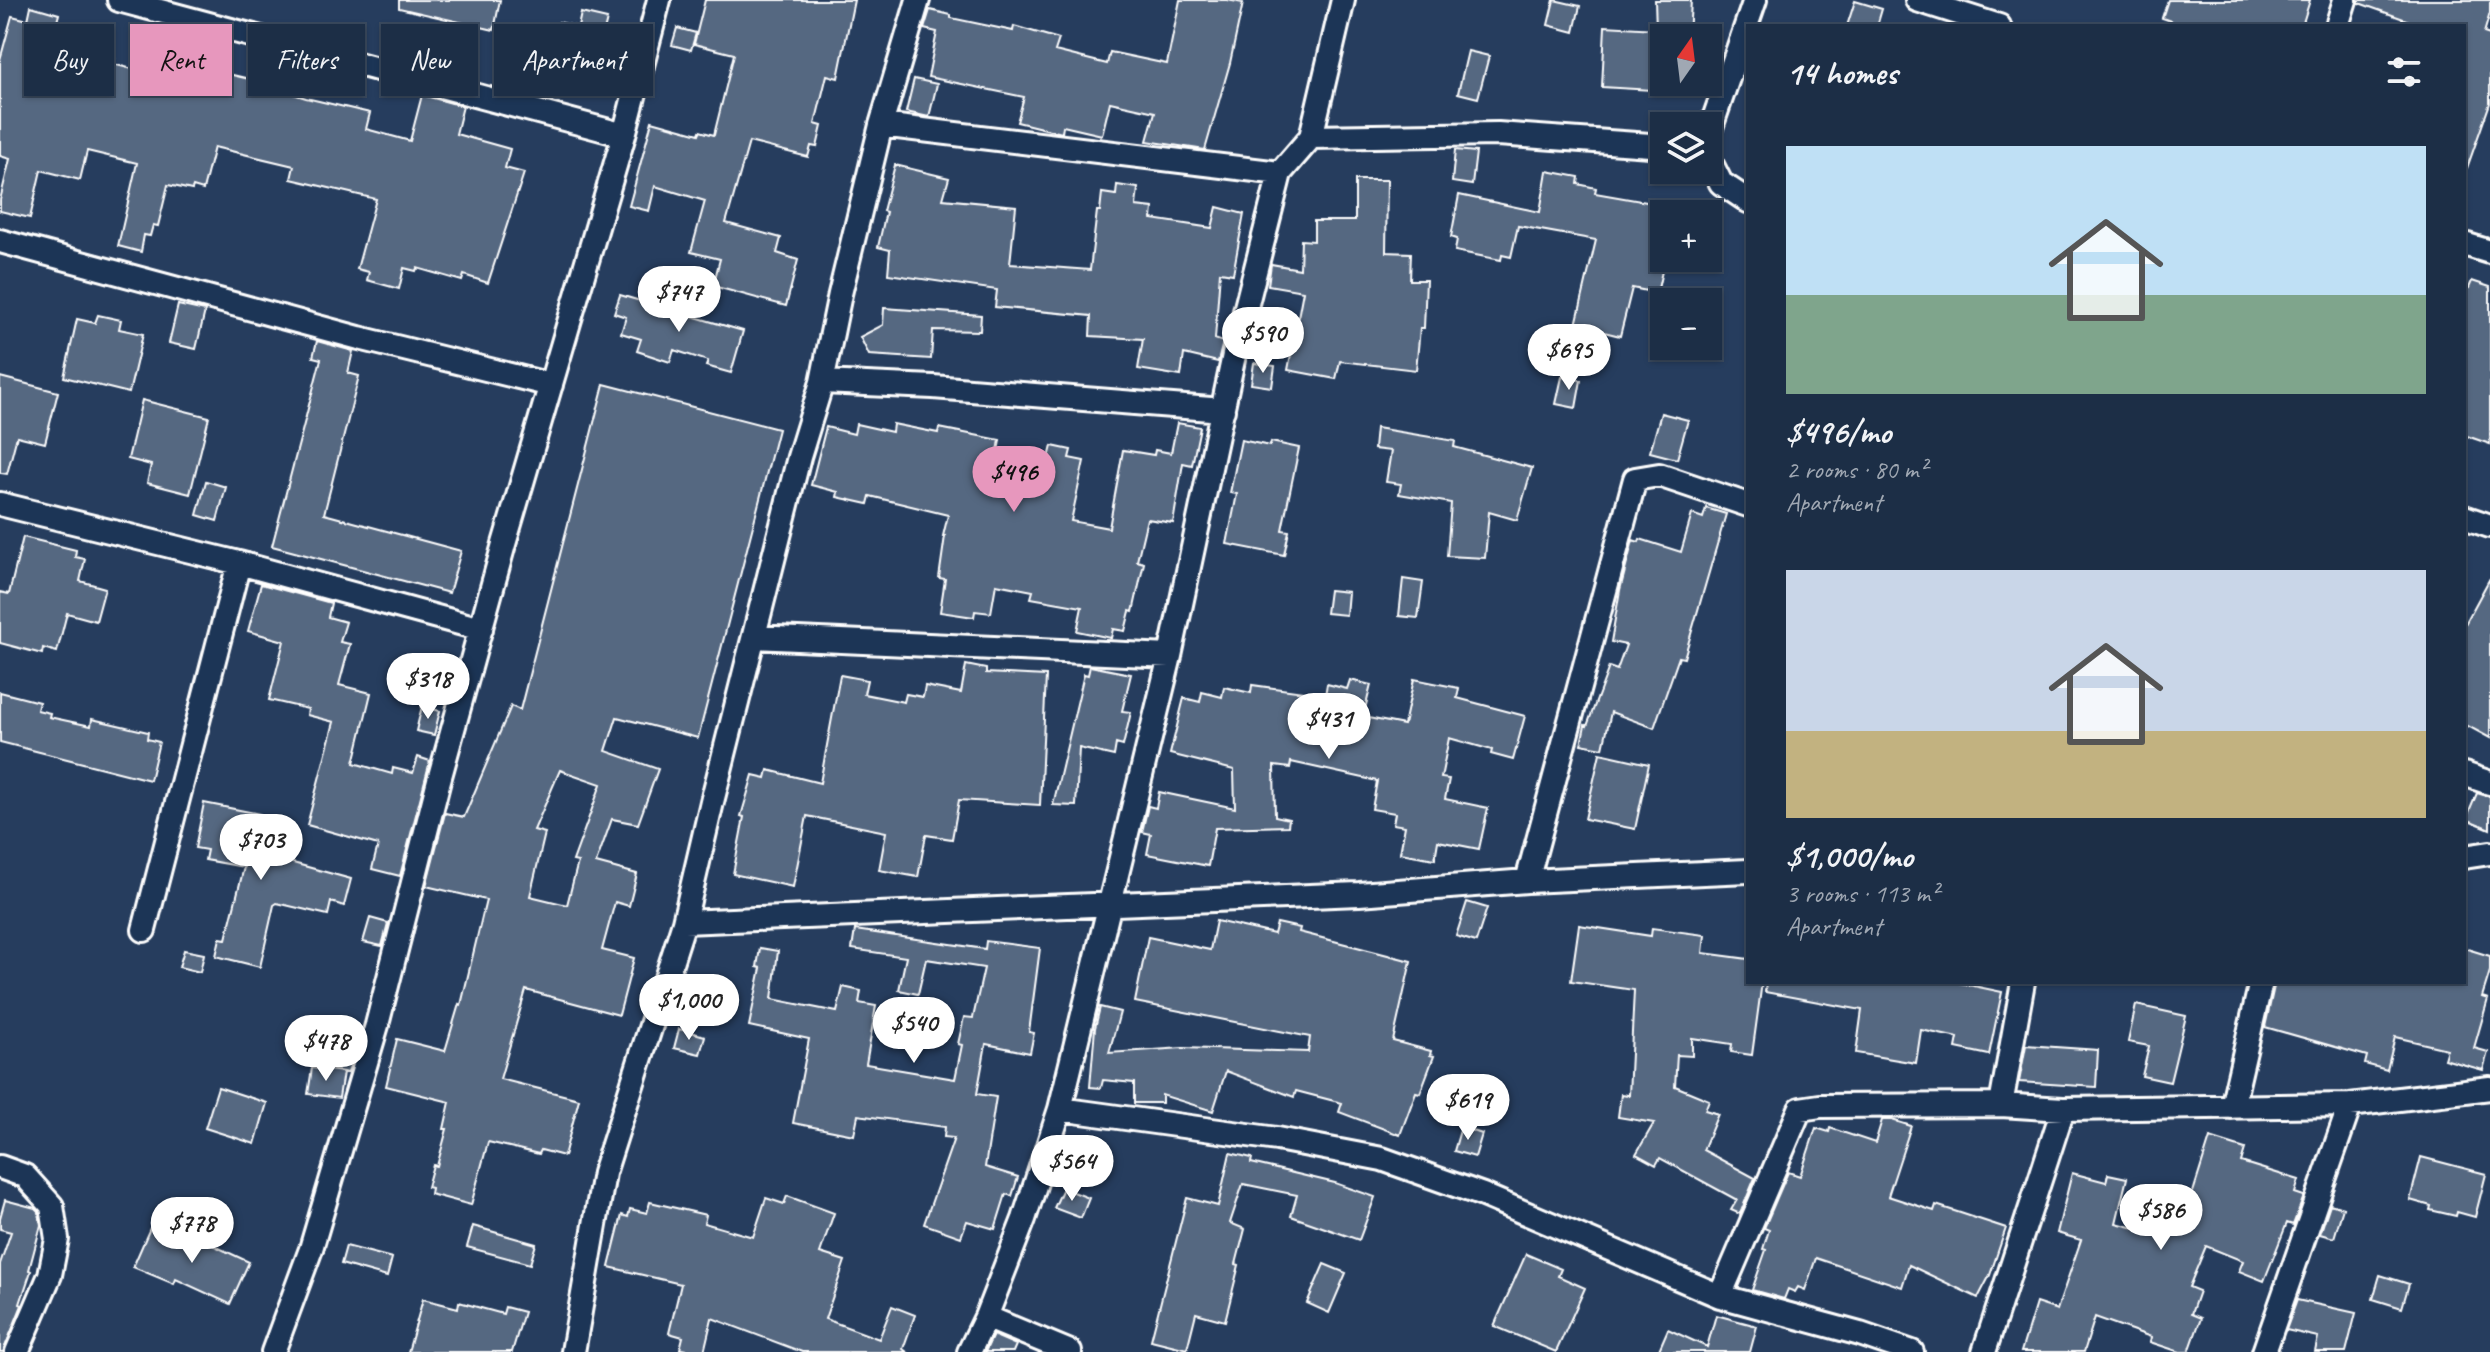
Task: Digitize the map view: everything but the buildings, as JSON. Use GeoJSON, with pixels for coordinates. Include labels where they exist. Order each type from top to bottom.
{"type":"FeatureCollection","features":[{"type":"Feature","properties":{"kind":"street"},"geometry":{"type":"LineString","coordinates":[[119,0],[624,135]]}},
{"type":"Feature","properties":{"kind":"street"},"geometry":{"type":"LineString","coordinates":[[273,1352],[311,1249],[377,1025],[439,780],[504,544],[624,135],[659,0]]}},
{"type":"Feature","properties":{"kind":"street"},"geometry":{"type":"LineString","coordinates":[[573,1352],[604,1173],[684,922],[799,457],[822,382],[881,125],[918,0]]}},
{"type":"Feature","properties":{"kind":"street"},"geometry":{"type":"LineString","coordinates":[[969,1352],[1024,1219],[1060,1109],[1170,656],[1234,355],[1280,173],[1311,137],[1343,0]]}},
{"type":"Feature","properties":{"kind":"street"},"geometry":{"type":"LineString","coordinates":[[1747,24],[1755,0]]}},
{"type":"Feature","properties":{"kind":"street"},"geometry":{"type":"LineString","coordinates":[[1917,0],[1993,24]]}},
{"type":"Feature","properties":{"kind":"street"},"geometry":{"type":"LineString","coordinates":[[2338,24],[2345,0]]}},
{"type":"Feature","properties":{"kind":"street"},"geometry":{"type":"LineString","coordinates":[[1716,112],[1746,26]]}},
{"type":"Feature","properties":{"kind":"street"},"geometry":{"type":"LineString","coordinates":[[881,125],[1280,173]]}},
{"type":"Feature","properties":{"kind":"street"},"geometry":{"type":"LineString","coordinates":[[1311,137],[1498,134],[1650,145]]}},
{"type":"Feature","properties":{"kind":"street"},"geometry":{"type":"LineString","coordinates":[[1722,184],[1746,200]]}},
{"type":"Feature","properties":{"kind":"street"},"geometry":{"type":"LineString","coordinates":[[0,241],[372,341],[551,385]]}},
{"type":"Feature","properties":{"kind":"street"},"geometry":{"type":"LineString","coordinates":[[2466,245],[2490,252]]}},
{"type":"Feature","properties":{"kind":"street"},"geometry":{"type":"LineString","coordinates":[[822,382],[933,387],[1223,410]]}},
{"type":"Feature","properties":{"kind":"street"},"geometry":{"type":"LineString","coordinates":[[1527,881],[1635,479],[1659,475],[1746,504]]}},
{"type":"Feature","properties":{"kind":"street"},"geometry":{"type":"LineString","coordinates":[[0,504],[239,563],[481,629]]}},
{"type":"Feature","properties":{"kind":"street"},"geometry":{"type":"LineString","coordinates":[[2466,518],[2490,526]]}},
{"type":"Feature","properties":{"kind":"street"},"geometry":{"type":"LineString","coordinates":[[144,930],[239,563]]}},
{"type":"Feature","properties":{"kind":"street"},"geometry":{"type":"LineString","coordinates":[[754,637],[1170,656]]}},
{"type":"Feature","properties":{"kind":"street"},"geometry":{"type":"LineString","coordinates":[[2466,775],[2490,783]]}},
{"type":"Feature","properties":{"kind":"street"},"geometry":{"type":"LineString","coordinates":[[2466,857],[2490,853]]}},
{"type":"Feature","properties":{"kind":"street"},"geometry":{"type":"LineString","coordinates":[[684,922],[1359,894],[1527,881],[1746,871]]}},
{"type":"Feature","properties":{"kind":"street"},"geometry":{"type":"LineString","coordinates":[[2001,1105],[2023,984]]}},
{"type":"Feature","properties":{"kind":"street"},"geometry":{"type":"LineString","coordinates":[[2232,1107],[2261,984]]}},
{"type":"Feature","properties":{"kind":"street"},"geometry":{"type":"LineString","coordinates":[[1720,1296],[1800,1109],[1820,1106],[2001,1105],[2063,1109],[2350,1105],[2490,1088]]}},
{"type":"Feature","properties":{"kind":"street"},"geometry":{"type":"LineString","coordinates":[[2264,1352],[2350,1105]]}},
{"type":"Feature","properties":{"kind":"street"},"geometry":{"type":"LineString","coordinates":[[1060,1109],[1277,1139],[1382,1159],[1483,1195],[1720,1296],[1860,1334],[1912,1352]]}},
{"type":"Feature","properties":{"kind":"street"},"geometry":{"type":"LineString","coordinates":[[1984,1352],[2063,1109]]}},
{"type":"Feature","properties":{"kind":"street"},"geometry":{"type":"LineString","coordinates":[[0,1167],[25,1176],[52,1206],[57,1239],[50,1275],[17,1352]]}},
{"type":"Feature","properties":{"kind":"street"},"geometry":{"type":"LineString","coordinates":[[986,1317],[1070,1352]]}}]}
